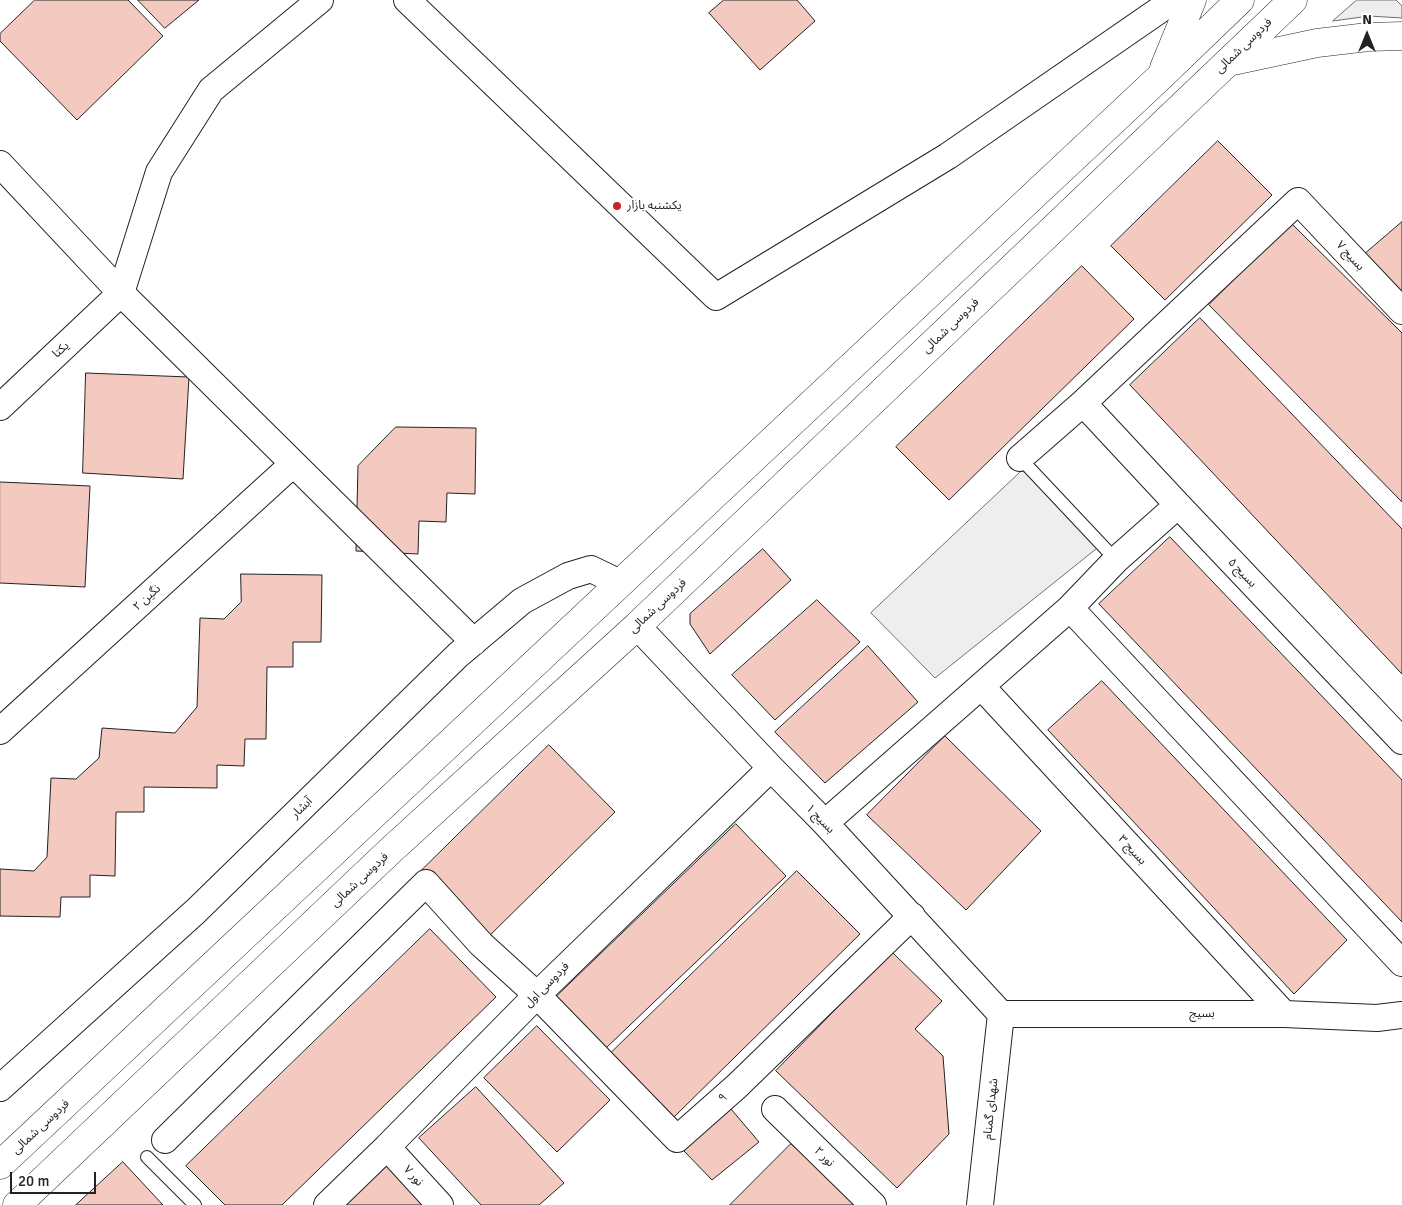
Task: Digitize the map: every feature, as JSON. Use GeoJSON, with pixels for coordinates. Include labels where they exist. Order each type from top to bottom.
{"type":"FeatureCollection","features":[{"type":"Feature","properties":{"kind":"main road"},"geometry":{"type":"LineString","coordinates":[[1160,78],[1192,0]]}},
{"type":"Feature","properties":{"kind":"main road","name":"فردوسی شمالی"},"geometry":{"type":"LineString","coordinates":[[0,1166],[1160,78],[1240,0]]}},
{"type":"Feature","properties":{"kind":"main road","name":"فردوسی شمالی"},"geometry":{"type":"LineString","coordinates":[[18,1205],[384,857],[637,626],[1293,0]]}},
{"type":"Feature","properties":{"kind":"main road"},"geometry":{"type":"LineString","coordinates":[[1228,62],[1317,43],[1368,37],[1402,36]]}},
{"type":"Feature","properties":{"kind":"street"},"geometry":{"type":"LineString","coordinates":[[121,293],[159,172],[211,90],[320,0]]}},
{"type":"Feature","properties":{"kind":"street"},"geometry":{"type":"LineString","coordinates":[[407,0],[716,297],[948,156],[1174,0]]}},
{"type":"Feature","properties":{"kind":"street"},"geometry":{"type":"LineString","coordinates":[[0,164],[121,293],[474,642]]}},
{"type":"Feature","properties":{"kind":"street","name":"بسیج ۷"},"geometry":{"type":"LineString","coordinates":[[1083,404],[1298,200],[1402,311]]}},
{"type":"Feature","properties":{"kind":"street","name":"یکتا"},"geometry":{"type":"LineString","coordinates":[[0,407],[121,293]]}},
{"type":"Feature","properties":{"kind":"street"},"geometry":{"type":"LineString","coordinates":[[1020,458],[1083,404]]}},
{"type":"Feature","properties":{"kind":"street","name":"بسیج ۵"},"geometry":{"type":"LineString","coordinates":[[1083,404],[1402,740]]}},
{"type":"Feature","properties":{"kind":"street","name":"نگین ۲"},"geometry":{"type":"LineString","coordinates":[[0,731],[294,464]]}},
{"type":"Feature","properties":{"kind":"street"},"geometry":{"type":"LineString","coordinates":[[825,823],[1070,608],[1116,560],[1178,505]]}},
{"type":"Feature","properties":{"kind":"street","name":"آبشار"},"geometry":{"type":"LineString","coordinates":[[0,1088],[196,911],[451,662],[522,601],[568,576],[590,569],[620,584]]}},
{"type":"Feature","properties":{"kind":"street"},"geometry":{"type":"LineString","coordinates":[[1070,608],[1402,963]]}},
{"type":"Feature","properties":{"kind":"street","name":"بسیج ۱"},"geometry":{"type":"LineString","coordinates":[[637,626],[770,768],[825,823],[1001,1014]]}},
{"type":"Feature","properties":{"kind":"street","name":"بسیج ۳"},"geometry":{"type":"LineString","coordinates":[[981,686],[1284,1014]]}},
{"type":"Feature","properties":{"kind":"street","name":"فردوسی اول"},"geometry":{"type":"LineString","coordinates":[[327,1205],[537,995],[770,768]]}},
{"type":"Feature","properties":{"kind":"street"},"geometry":{"type":"LineString","coordinates":[[156,1148],[426,883],[481,944],[537,995]]}},
{"type":"Feature","properties":{"kind":"street","name":"۹"},"geometry":{"type":"LineString","coordinates":[[537,995],[677,1139],[737,1086],[912,916]]}},
{"type":"Feature","properties":{"kind":"street","name":"بسیج"},"geometry":{"type":"LineString","coordinates":[[1001,1014],[1284,1014],[1377,1018],[1402,1015]]}},
{"type":"Feature","properties":{"kind":"street","name":"شهدای گمنام"},"geometry":{"type":"LineString","coordinates":[[980,1205],[1001,1014]]}},
{"type":"Feature","properties":{"kind":"street","name":"نور ۲"},"geometry":{"type":"LineString","coordinates":[[775,1109],[873,1205]]}},
{"type":"Feature","properties":{"kind":"street","name":"نور ۷"},"geometry":{"type":"LineString","coordinates":[[386,1147],[440,1205]]}},
{"type":"Feature","properties":{"kind":"lane"},"geometry":{"type":"LineString","coordinates":[[1020,458],[1116,560]]}},
{"type":"Feature","properties":{"kind":"lane"},"geometry":{"type":"LineString","coordinates":[[156,1148],[196,1205]]}},
{"type":"Feature","properties":{"kind":"shaded area"},"geometry":{"type":"Polygon","coordinates":[[[1357,0],[1396,0],[1402,6],[1402,18],[1369,16],[1333,21],[1357,0]]]}},
{"type":"Feature","properties":{"kind":"shaded area"},"geometry":{"type":"Polygon","coordinates":[[[1027,466],[1101,545],[935,678],[871,613],[1027,466]]]}},
{"type":"Feature","properties":{"kind":"building"},"geometry":{"type":"Polygon","coordinates":[[[35,0],[128,0],[163,36],[77,120],[0,41],[0,34],[35,0]]]}},
{"type":"Feature","properties":{"kind":"building"},"geometry":{"type":"Polygon","coordinates":[[[138,0],[199,0],[165,28],[138,0]]]}},
{"type":"Feature","properties":{"kind":"building"},"geometry":{"type":"Polygon","coordinates":[[[724,0],[797,0],[815,21],[760,70],[709,13],[724,0]]]}},
{"type":"Feature","properties":{"kind":"building"},"geometry":{"type":"Polygon","coordinates":[[[1218,141],[1272,195],[1165,300],[1111,246],[1218,141]]]}},
{"type":"Feature","properties":{"kind":"building"},"geometry":{"type":"Polygon","coordinates":[[[1402,222],[1402,310],[1359,259],[1402,222]]]}},
{"type":"Feature","properties":{"kind":"building"},"geometry":{"type":"Polygon","coordinates":[[[1291,223],[1402,333],[1402,502],[1209,305],[1291,223]]]}},
{"type":"Feature","properties":{"kind":"building"},"geometry":{"type":"Polygon","coordinates":[[[1082,266],[1134,319],[949,500],[896,447],[1082,266]]]}},
{"type":"Feature","properties":{"kind":"building"},"geometry":{"type":"Polygon","coordinates":[[[1200,318],[1402,529],[1402,674],[1130,385],[1200,318]]]}},
{"type":"Feature","properties":{"kind":"building"},"geometry":{"type":"Polygon","coordinates":[[[86,373],[189,377],[183,479],[83,473],[86,373]]]}},
{"type":"Feature","properties":{"kind":"building"},"geometry":{"type":"Polygon","coordinates":[[[396,427],[476,428],[475,494],[447,493],[446,522],[419,521],[418,554],[356,551],[358,466],[396,427]]]}},
{"type":"Feature","properties":{"kind":"building"},"geometry":{"type":"Polygon","coordinates":[[[0,482],[90,486],[85,587],[0,583],[0,482]]]}},
{"type":"Feature","properties":{"kind":"building"},"geometry":{"type":"Polygon","coordinates":[[[1170,537],[1402,780],[1402,922],[1099,604],[1170,537]]]}},
{"type":"Feature","properties":{"kind":"building"},"geometry":{"type":"Polygon","coordinates":[[[763,549],[791,580],[710,654],[690,624],[690,614],[763,549]]]}},
{"type":"Feature","properties":{"kind":"building"},"geometry":{"type":"Polygon","coordinates":[[[241,574],[322,575],[321,642],[293,642],[293,667],[267,667],[266,739],[245,739],[244,766],[217,765],[217,788],[144,787],[144,812],[116,812],[115,876],[90,875],[90,897],[61,897],[60,917],[0,916],[0,869],[34,871],[47,857],[51,778],[76,779],[99,758],[102,728],[175,733],[197,707],[200,618],[224,619],[241,602],[241,574]]]}},
{"type":"Feature","properties":{"kind":"building"},"geometry":{"type":"Polygon","coordinates":[[[817,600],[860,642],[775,720],[732,675],[817,600]]]}},
{"type":"Feature","properties":{"kind":"building"},"geometry":{"type":"Polygon","coordinates":[[[868,646],[918,702],[825,783],[775,732],[868,646]]]}},
{"type":"Feature","properties":{"kind":"building"},"geometry":{"type":"Polygon","coordinates":[[[1102,681],[1347,940],[1294,994],[1048,730],[1102,681]]]}},
{"type":"Feature","properties":{"kind":"building"},"geometry":{"type":"Polygon","coordinates":[[[945,736],[1041,831],[966,910],[867,815],[945,736]]]}},
{"type":"Feature","properties":{"kind":"building"},"geometry":{"type":"Polygon","coordinates":[[[549,745],[615,812],[481,944],[415,877],[549,745]]]}},
{"type":"Feature","properties":{"kind":"building"},"geometry":{"type":"Polygon","coordinates":[[[736,824],[786,876],[606,1048],[556,997],[736,824]]]}},
{"type":"Feature","properties":{"kind":"building"},"geometry":{"type":"Polygon","coordinates":[[[797,871],[860,934],[673,1118],[610,1054],[797,871]]]}},
{"type":"Feature","properties":{"kind":"building"},"geometry":{"type":"Polygon","coordinates":[[[430,929],[496,997],[282,1205],[225,1205],[186,1166],[430,929]]]}},
{"type":"Feature","properties":{"kind":"building"},"geometry":{"type":"Polygon","coordinates":[[[892,952],[942,1001],[915,1029],[943,1056],[949,1134],[897,1188],[776,1071],[892,952]]]}},
{"type":"Feature","properties":{"kind":"building"},"geometry":{"type":"Polygon","coordinates":[[[537,1026],[610,1100],[557,1152],[484,1078],[537,1026]]]}},
{"type":"Feature","properties":{"kind":"building"},"geometry":{"type":"Polygon","coordinates":[[[476,1087],[564,1183],[539,1205],[481,1205],[419,1138],[476,1087]]]}},
{"type":"Feature","properties":{"kind":"building"},"geometry":{"type":"Polygon","coordinates":[[[731,1109],[759,1142],[712,1180],[684,1151],[731,1109]]]}},
{"type":"Feature","properties":{"kind":"building"},"geometry":{"type":"Polygon","coordinates":[[[791,1144],[863,1205],[730,1205],[791,1144]]]}},
{"type":"Feature","properties":{"kind":"building"},"geometry":{"type":"Polygon","coordinates":[[[123,1162],[163,1205],[76,1205],[123,1162]]]}},
{"type":"Feature","properties":{"kind":"building"},"geometry":{"type":"Polygon","coordinates":[[[386,1165],[425,1205],[345,1205],[386,1165]]]}},
{"type":"Feature","properties":{"kind":"place","name":"یکشنبه بازار"},"geometry":{"type":"Point","coordinates":[617,206]}}]}
